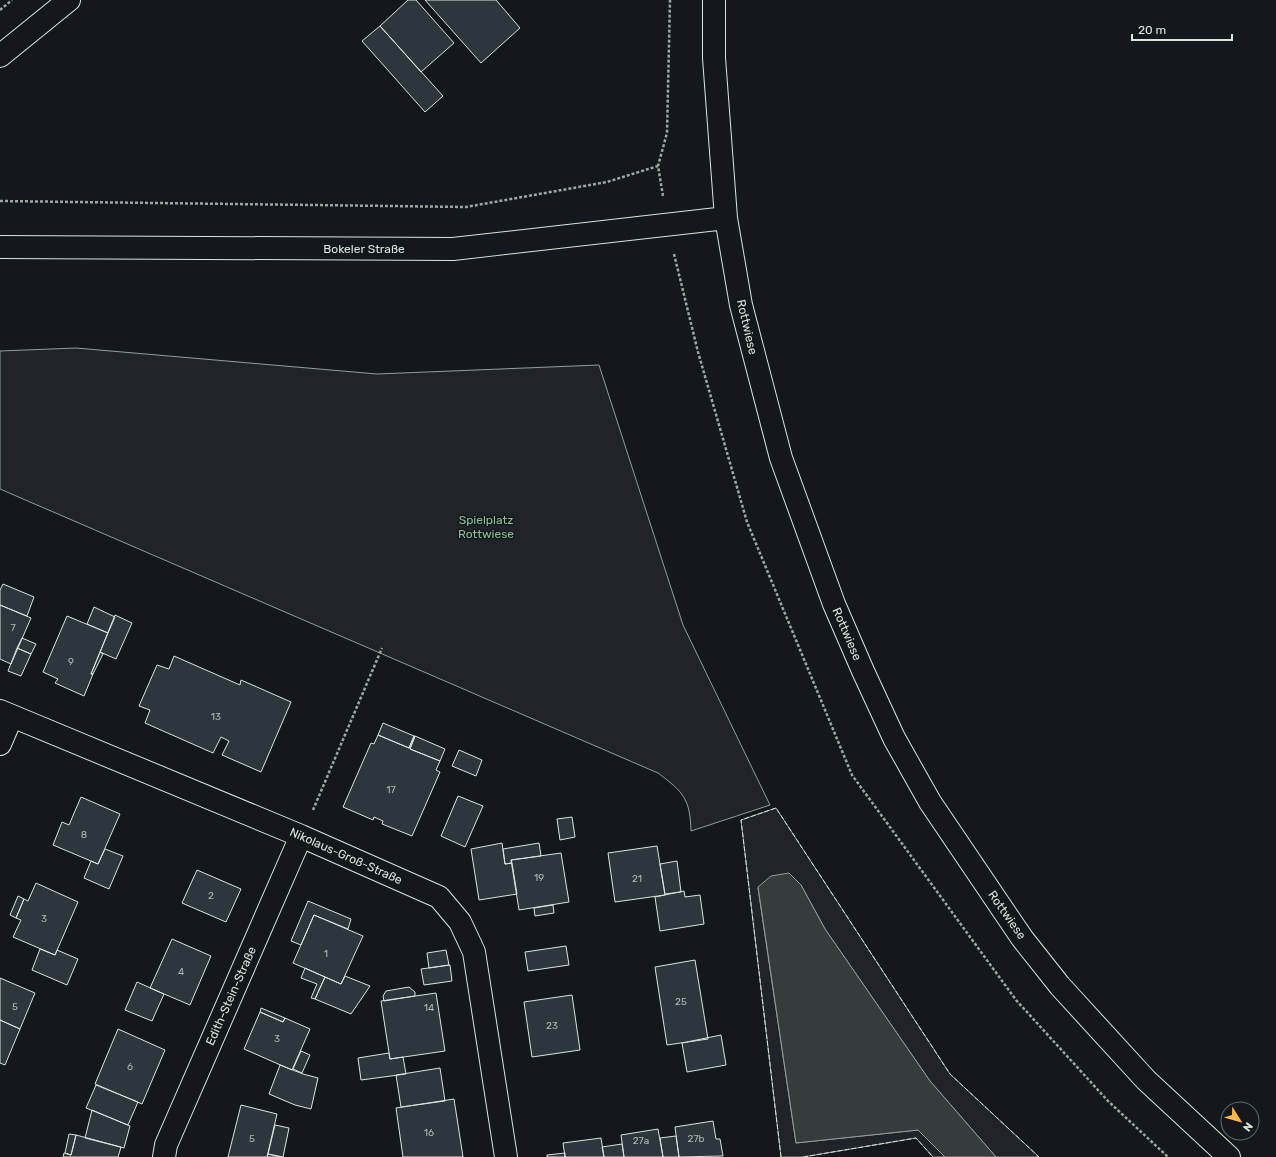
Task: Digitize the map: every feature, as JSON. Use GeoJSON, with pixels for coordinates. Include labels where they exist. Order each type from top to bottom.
{"type":"FeatureCollection","features":[{"type":"Feature","properties":{"kind":"street"},"geometry":{"type":"LineString","coordinates":[[0,56],[69,0]]}},
{"type":"Feature","properties":{"kind":"street","name":"Rottwiese"},"geometry":{"type":"LineString","coordinates":[[714,0],[714,58],[726,218],[740,304],[781,458],[834,604],[863,671],[894,738],[930,802],[1022,938],[1060,986],[1146,1080],[1229,1157]]}},
{"type":"Feature","properties":{"kind":"street","name":"Bokeler Straße"},"geometry":{"type":"LineString","coordinates":[[0,247],[453,249],[726,218]]}},
{"type":"Feature","properties":{"kind":"street"},"geometry":{"type":"LineString","coordinates":[[0,744],[6,713]]}},
{"type":"Feature","properties":{"kind":"street","name":"Nikolaus-Groß-Straße"},"geometry":{"type":"LineString","coordinates":[[6,713],[301,836],[439,897],[460,922],[474,952],[506,1157]]}},
{"type":"Feature","properties":{"kind":"street","name":"Edith-Stein-Straße"},"geometry":{"type":"LineString","coordinates":[[164,1157],[166,1145],[301,836]]}},
{"type":"Feature","properties":{"kind":"path"},"geometry":{"type":"LineString","coordinates":[[0,10],[12,0]]}},
{"type":"Feature","properties":{"kind":"path"},"geometry":{"type":"LineString","coordinates":[[0,201],[466,206],[607,182],[658,166],[667,133],[670,0]]}},
{"type":"Feature","properties":{"kind":"path"},"geometry":{"type":"LineString","coordinates":[[301,836],[382,648]]}},
{"type":"Feature","properties":{"kind":"green space","name":"Spielplatz Rottwiese"},"geometry":{"type":"Polygon","coordinates":[[[76,348],[377,374],[599,365],[683,625],[770,805],[691,831],[689,811],[684,797],[674,785],[658,773],[0,489],[0,351],[76,348]]]}},
{"type":"Feature","properties":{"kind":"green space"},"geometry":{"type":"Polygon","coordinates":[[[776,808],[950,1074],[1039,1157],[996,1157],[930,1081],[825,929],[801,885],[758,888],[796,1143],[918,1130],[945,1157],[933,1157],[916,1138],[803,1157],[781,1157],[741,820],[776,808]]]}},
{"type":"Feature","properties":{"kind":"shaded area"},"geometry":{"type":"Polygon","coordinates":[[[789,873],[801,885],[825,929],[930,1081],[996,1157],[945,1157],[918,1130],[796,1143],[758,887],[771,876],[789,873]]]}},
{"type":"Feature","properties":{"kind":"building"},"geometry":{"type":"Polygon","coordinates":[[[408,0],[416,0],[454,43],[421,72],[380,26],[408,0]]]}},
{"type":"Feature","properties":{"kind":"building"},"geometry":{"type":"Polygon","coordinates":[[[425,0],[496,0],[520,28],[481,63],[425,0]]]}},
{"type":"Feature","properties":{"kind":"building"},"geometry":{"type":"Polygon","coordinates":[[[380,26],[443,96],[425,112],[362,41],[380,26]]]}},
{"type":"Feature","properties":{"kind":"building"},"geometry":{"type":"Polygon","coordinates":[[[3,584],[34,597],[27,616],[0,605],[0,590],[3,584]]]}},
{"type":"Feature","properties":{"kind":"building"},"geometry":{"type":"Polygon","coordinates":[[[0,605],[31,618],[11,664],[0,659],[0,605]]]}},
{"type":"Feature","properties":{"kind":"building"},"geometry":{"type":"Polygon","coordinates":[[[94,607],[115,617],[108,633],[87,624],[94,607]]]}},
{"type":"Feature","properties":{"kind":"building"},"geometry":{"type":"Polygon","coordinates":[[[115,615],[132,623],[116,659],[100,652],[115,615]]]}},
{"type":"Feature","properties":{"kind":"building"},"geometry":{"type":"Polygon","coordinates":[[[67,616],[108,633],[91,674],[93,674],[84,696],[55,683],[58,679],[43,672],[67,616]]]}},
{"type":"Feature","properties":{"kind":"building"},"geometry":{"type":"Polygon","coordinates":[[[22,638],[36,644],[31,654],[17,648],[22,638]]]}},
{"type":"Feature","properties":{"kind":"building"},"geometry":{"type":"Polygon","coordinates":[[[17,648],[31,654],[21,676],[8,671],[17,648]]]}},
{"type":"Feature","properties":{"kind":"building"},"geometry":{"type":"Polygon","coordinates":[[[100,652],[103,654],[93,674],[91,674],[100,652]]]}},
{"type":"Feature","properties":{"kind":"building"},"geometry":{"type":"Polygon","coordinates":[[[174,656],[240,685],[241,680],[291,702],[261,772],[222,755],[229,741],[221,737],[213,753],[145,723],[150,710],[139,706],[157,665],[169,669],[174,656]]]}},
{"type":"Feature","properties":{"kind":"building"},"geometry":{"type":"Polygon","coordinates":[[[383,723],[414,736],[409,748],[378,735],[383,723]]]}},
{"type":"Feature","properties":{"kind":"building"},"geometry":{"type":"Polygon","coordinates":[[[378,735],[409,748],[415,736],[410,749],[440,761],[436,770],[440,772],[412,836],[382,824],[383,821],[374,817],[373,820],[343,807],[371,743],[374,744],[378,735]]]}},
{"type":"Feature","properties":{"kind":"building"},"geometry":{"type":"Polygon","coordinates":[[[415,736],[445,749],[440,761],[410,749],[415,736]]]}},
{"type":"Feature","properties":{"kind":"building"},"geometry":{"type":"Polygon","coordinates":[[[459,750],[482,760],[476,776],[452,766],[459,750]]]}},
{"type":"Feature","properties":{"kind":"building"},"geometry":{"type":"Polygon","coordinates":[[[458,796],[483,806],[465,847],[441,836],[458,796]]]}},
{"type":"Feature","properties":{"kind":"building"},"geometry":{"type":"Polygon","coordinates":[[[81,797],[120,814],[98,864],[53,845],[62,822],[69,825],[81,797]]]}},
{"type":"Feature","properties":{"kind":"building"},"geometry":{"type":"Polygon","coordinates":[[[572,817],[575,837],[560,840],[557,819],[572,817]]]}},
{"type":"Feature","properties":{"kind":"building"},"geometry":{"type":"Polygon","coordinates":[[[502,843],[505,864],[512,863],[517,894],[479,900],[471,849],[502,843]]]}},
{"type":"Feature","properties":{"kind":"building"},"geometry":{"type":"Polygon","coordinates":[[[539,843],[541,856],[511,860],[512,863],[505,864],[503,849],[539,843]]]}},
{"type":"Feature","properties":{"kind":"building"},"geometry":{"type":"Polygon","coordinates":[[[657,846],[665,895],[615,902],[608,853],[657,846]]]}},
{"type":"Feature","properties":{"kind":"building"},"geometry":{"type":"Polygon","coordinates":[[[105,849],[123,856],[109,889],[84,878],[91,861],[98,864],[105,849]]]}},
{"type":"Feature","properties":{"kind":"building"},"geometry":{"type":"Polygon","coordinates":[[[561,853],[569,902],[519,910],[511,860],[561,853]]]}},
{"type":"Feature","properties":{"kind":"building"},"geometry":{"type":"Polygon","coordinates":[[[677,861],[681,892],[665,894],[660,864],[677,861]]]}},
{"type":"Feature","properties":{"kind":"building"},"geometry":{"type":"Polygon","coordinates":[[[197,870],[241,889],[226,922],[182,903],[197,870]]]}},
{"type":"Feature","properties":{"kind":"building"},"geometry":{"type":"Polygon","coordinates":[[[36,883],[78,902],[55,955],[13,937],[21,920],[16,918],[24,899],[28,901],[36,883]]]}},
{"type":"Feature","properties":{"kind":"building"},"geometry":{"type":"Polygon","coordinates":[[[684,891],[685,897],[700,895],[704,924],[660,931],[655,897],[684,891]]]}},
{"type":"Feature","properties":{"kind":"building"},"geometry":{"type":"Polygon","coordinates":[[[18,896],[24,899],[16,918],[10,915],[18,896]]]}},
{"type":"Feature","properties":{"kind":"building"},"geometry":{"type":"Polygon","coordinates":[[[308,901],[351,919],[348,929],[314,915],[301,945],[291,941],[308,901]]]}},
{"type":"Feature","properties":{"kind":"building"},"geometry":{"type":"Polygon","coordinates":[[[553,905],[554,913],[535,916],[534,908],[553,905]]]}},
{"type":"Feature","properties":{"kind":"building"},"geometry":{"type":"Polygon","coordinates":[[[314,915],[363,936],[341,984],[293,963],[314,915]]]}},
{"type":"Feature","properties":{"kind":"building"},"geometry":{"type":"Polygon","coordinates":[[[172,939],[211,956],[190,1005],[150,988],[172,939]]]}},
{"type":"Feature","properties":{"kind":"building"},"geometry":{"type":"Polygon","coordinates":[[[566,946],[569,965],[528,971],[525,952],[566,946]]]}},
{"type":"Feature","properties":{"kind":"building"},"geometry":{"type":"Polygon","coordinates":[[[40,949],[55,955],[57,950],[78,959],[67,985],[32,970],[40,949]]]}},
{"type":"Feature","properties":{"kind":"building"},"geometry":{"type":"Polygon","coordinates":[[[446,950],[449,965],[429,968],[427,953],[446,950]]]}},
{"type":"Feature","properties":{"kind":"building"},"geometry":{"type":"Polygon","coordinates":[[[695,960],[708,1039],[667,1045],[655,967],[695,960]]]}},
{"type":"Feature","properties":{"kind":"building"},"geometry":{"type":"Polygon","coordinates":[[[450,965],[452,981],[424,985],[421,969],[450,965]]]}},
{"type":"Feature","properties":{"kind":"building"},"geometry":{"type":"Polygon","coordinates":[[[305,968],[325,977],[315,999],[311,998],[317,984],[301,978],[305,968]]]}},
{"type":"Feature","properties":{"kind":"building"},"geometry":{"type":"Polygon","coordinates":[[[345,976],[370,986],[351,1014],[315,999],[325,977],[341,984],[345,976]]]}},
{"type":"Feature","properties":{"kind":"building"},"geometry":{"type":"Polygon","coordinates":[[[0,978],[35,993],[20,1029],[0,1020],[0,978]]]}},
{"type":"Feature","properties":{"kind":"building"},"geometry":{"type":"Polygon","coordinates":[[[137,982],[164,994],[152,1021],[125,1010],[137,982]]]}},
{"type":"Feature","properties":{"kind":"building"},"geometry":{"type":"Polygon","coordinates":[[[409,987],[415,992],[415,996],[384,1001],[383,996],[386,991],[409,987]]]}},
{"type":"Feature","properties":{"kind":"building"},"geometry":{"type":"Polygon","coordinates":[[[436,993],[445,1051],[390,1059],[381,1001],[436,993]]]}},
{"type":"Feature","properties":{"kind":"building"},"geometry":{"type":"Polygon","coordinates":[[[572,995],[580,1050],[532,1057],[524,1002],[572,995]]]}},
{"type":"Feature","properties":{"kind":"building"},"geometry":{"type":"Polygon","coordinates":[[[261,1008],[285,1018],[283,1022],[260,1012],[261,1008]]]}},
{"type":"Feature","properties":{"kind":"building"},"geometry":{"type":"Polygon","coordinates":[[[260,1012],[283,1022],[285,1018],[310,1029],[292,1070],[244,1049],[260,1012]]]}},
{"type":"Feature","properties":{"kind":"building"},"geometry":{"type":"Polygon","coordinates":[[[0,1020],[20,1029],[5,1065],[0,1063],[0,1020]]]}},
{"type":"Feature","properties":{"kind":"building"},"geometry":{"type":"Polygon","coordinates":[[[118,1029],[165,1050],[142,1104],[95,1084],[118,1029]]]}},
{"type":"Feature","properties":{"kind":"building"},"geometry":{"type":"Polygon","coordinates":[[[721,1035],[726,1065],[687,1072],[682,1043],[721,1035]]]}},
{"type":"Feature","properties":{"kind":"building"},"geometry":{"type":"Polygon","coordinates":[[[301,1051],[310,1055],[302,1073],[293,1069],[301,1051]]]}},
{"type":"Feature","properties":{"kind":"building"},"geometry":{"type":"Polygon","coordinates":[[[389,1053],[390,1059],[403,1057],[406,1074],[361,1080],[358,1058],[389,1053]]]}},
{"type":"Feature","properties":{"kind":"building"},"geometry":{"type":"Polygon","coordinates":[[[280,1065],[318,1078],[311,1109],[295,1105],[269,1094],[280,1065]]]}},
{"type":"Feature","properties":{"kind":"building"},"geometry":{"type":"Polygon","coordinates":[[[440,1068],[445,1101],[401,1107],[396,1075],[440,1068]]]}},
{"type":"Feature","properties":{"kind":"building"},"geometry":{"type":"Polygon","coordinates":[[[96,1085],[138,1102],[128,1125],[86,1108],[96,1085]]]}},
{"type":"Feature","properties":{"kind":"building"},"geometry":{"type":"Polygon","coordinates":[[[454,1099],[463,1157],[403,1157],[396,1108],[454,1099]]]}},
{"type":"Feature","properties":{"kind":"building"},"geometry":{"type":"Polygon","coordinates":[[[241,1105],[277,1114],[267,1157],[228,1157],[241,1105]]]}},
{"type":"Feature","properties":{"kind":"building"},"geometry":{"type":"Polygon","coordinates":[[[92,1110],[130,1126],[124,1148],[85,1138],[92,1110]]]}},
{"type":"Feature","properties":{"kind":"building"},"geometry":{"type":"Polygon","coordinates":[[[713,1121],[716,1139],[720,1139],[723,1156],[679,1157],[675,1127],[713,1121]]]}},
{"type":"Feature","properties":{"kind":"building"},"geometry":{"type":"Polygon","coordinates":[[[275,1125],[289,1128],[283,1157],[268,1154],[275,1125]]]}},
{"type":"Feature","properties":{"kind":"building"},"geometry":{"type":"Polygon","coordinates":[[[658,1129],[663,1157],[624,1157],[621,1135],[658,1129]]]}},
{"type":"Feature","properties":{"kind":"building"},"geometry":{"type":"Polygon","coordinates":[[[69,1134],[76,1135],[71,1155],[65,1153],[69,1134]]]}},
{"type":"Feature","properties":{"kind":"building"},"geometry":{"type":"Polygon","coordinates":[[[76,1135],[121,1147],[118,1157],[63,1157],[64,1153],[71,1155],[76,1135]]]}},
{"type":"Feature","properties":{"kind":"building"},"geometry":{"type":"Polygon","coordinates":[[[676,1136],[679,1157],[663,1157],[660,1138],[676,1136]]]}},
{"type":"Feature","properties":{"kind":"building"},"geometry":{"type":"Polygon","coordinates":[[[601,1138],[604,1157],[565,1157],[563,1143],[601,1138]]]}},
{"type":"Feature","properties":{"kind":"building"},"geometry":{"type":"Polygon","coordinates":[[[622,1144],[624,1157],[604,1157],[602,1147],[622,1144]]]}},
{"type":"Feature","properties":{"kind":"building"},"geometry":{"type":"Polygon","coordinates":[[[565,1153],[565,1157],[547,1157],[547,1155],[565,1153]]]}},
{"type":"Feature","properties":{"kind":"building"},"geometry":{"type":"Polygon","coordinates":[[[268,1154],[281,1157],[267,1157],[268,1154]]]}},
{"type":"Feature","properties":{"kind":"fence"},"geometry":{"type":"LineString","coordinates":[[781,1157],[741,820],[776,808],[950,1074],[1039,1157]]}},
{"type":"Feature","properties":{"kind":"fence"},"geometry":{"type":"LineString","coordinates":[[803,1157],[916,1138],[933,1157]]}}]}
